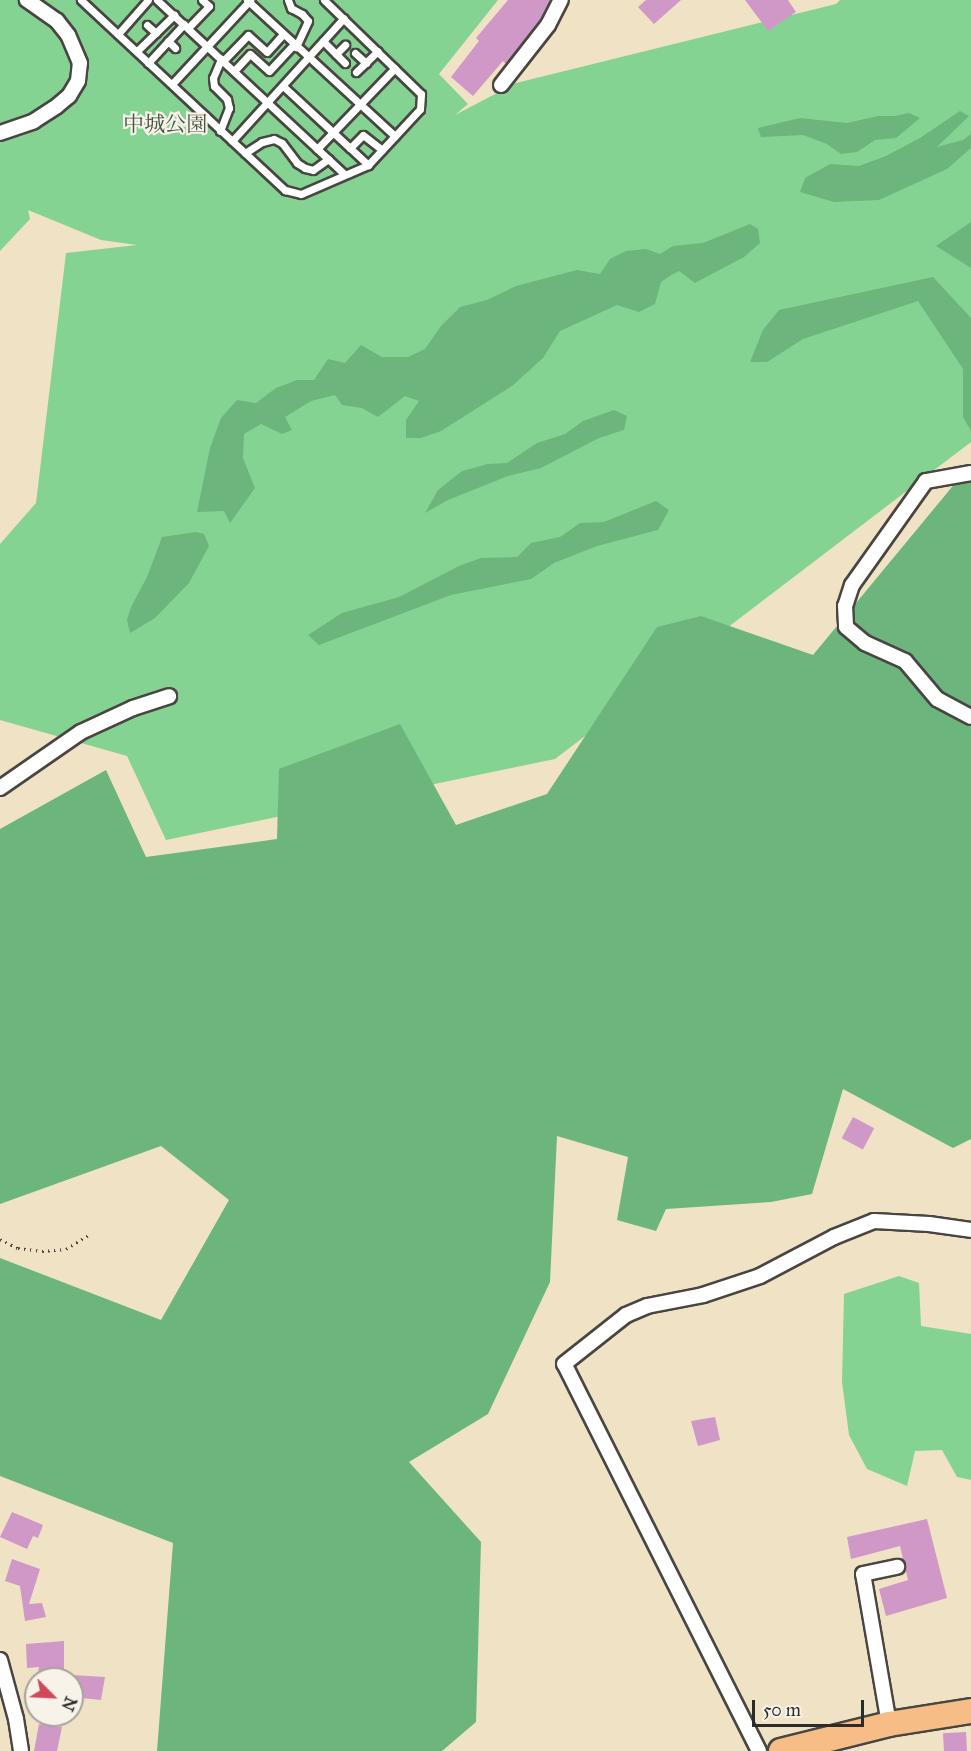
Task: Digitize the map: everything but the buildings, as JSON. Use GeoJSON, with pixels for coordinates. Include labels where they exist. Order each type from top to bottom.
{"type":"FeatureCollection","features":[{"type":"Feature","properties":{"kind":"highway"},"geometry":{"type":"LineString","coordinates":[[781,1751],[890,1724],[971,1711]]}},
{"type":"Feature","properties":{"kind":"street"},"geometry":{"type":"LineString","coordinates":[[0,133],[34,121],[57,106],[69,96],[78,81],[80,63],[68,35],[57,21],[27,0]]}},
{"type":"Feature","properties":{"kind":"street"},"geometry":{"type":"LineString","coordinates":[[501,85],[548,24],[561,0]]}},
{"type":"Feature","properties":{"kind":"street"},"geometry":{"type":"LineString","coordinates":[[971,473],[926,481],[852,585],[845,606],[846,627],[865,643],[905,661],[937,699],[971,717]]}},
{"type":"Feature","properties":{"kind":"street"},"geometry":{"type":"LineString","coordinates":[[0,788],[81,732],[133,708],[169,696]]}},
{"type":"Feature","properties":{"kind":"street"},"geometry":{"type":"LineString","coordinates":[[759,1751],[564,1364],[626,1315],[647,1306],[703,1295],[760,1276],[834,1238],[874,1221],[928,1224],[971,1230]]}},
{"type":"Feature","properties":{"kind":"street"},"geometry":{"type":"LineString","coordinates":[[890,1724],[862,1574],[897,1567]]}},
{"type":"Feature","properties":{"kind":"street"},"geometry":{"type":"LineString","coordinates":[[0,1660],[16,1719],[21,1751]]}},
{"type":"Feature","properties":{"kind":"lane"},"geometry":{"type":"LineString","coordinates":[[81,0],[285,190],[301,194],[368,165],[420,110],[421,94],[324,0]]}},
{"type":"Feature","properties":{"kind":"lane"},"geometry":{"type":"LineString","coordinates":[[118,34],[147,0]]}},
{"type":"Feature","properties":{"kind":"lane"},"geometry":{"type":"LineString","coordinates":[[157,0],[344,174]]}},
{"type":"Feature","properties":{"kind":"lane"},"geometry":{"type":"LineString","coordinates":[[148,63],[168,41],[209,6],[202,0]]}},
{"type":"Feature","properties":{"kind":"lane"},"geometry":{"type":"LineString","coordinates":[[234,72],[250,54],[269,71],[295,46],[308,21],[302,14],[291,8],[288,0]]}},
{"type":"Feature","properties":{"kind":"lane"},"geometry":{"type":"LineString","coordinates":[[172,84],[248,1],[395,136]]}},
{"type":"Feature","properties":{"kind":"lane"},"geometry":{"type":"LineString","coordinates":[[137,51],[174,15]]}},
{"type":"Feature","properties":{"kind":"lane"},"geometry":{"type":"LineString","coordinates":[[232,141],[344,18]]}},
{"type":"Feature","properties":{"kind":"lane"},"geometry":{"type":"LineString","coordinates":[[147,25],[156,33]]}},
{"type":"Feature","properties":{"kind":"lane"},"geometry":{"type":"LineString","coordinates":[[220,131],[229,108],[227,99],[214,86],[213,78],[222,60],[248,35],[267,52],[282,34]]}},
{"type":"Feature","properties":{"kind":"lane"},"geometry":{"type":"LineString","coordinates":[[168,41],[175,48]]}},
{"type":"Feature","properties":{"kind":"lane"},"geometry":{"type":"LineString","coordinates":[[323,41],[345,63]]}},
{"type":"Feature","properties":{"kind":"lane"},"geometry":{"type":"LineString","coordinates":[[336,54],[345,45]]}},
{"type":"Feature","properties":{"kind":"lane"},"geometry":{"type":"LineString","coordinates":[[356,72],[378,51]]}},
{"type":"Feature","properties":{"kind":"lane"},"geometry":{"type":"LineString","coordinates":[[354,53],[366,63]]}},
{"type":"Feature","properties":{"kind":"lane"},"geometry":{"type":"LineString","coordinates":[[317,149],[395,68]]}},
{"type":"Feature","properties":{"kind":"lane"},"geometry":{"type":"LineString","coordinates":[[283,86],[368,165]]}},
{"type":"Feature","properties":{"kind":"lane"},"geometry":{"type":"LineString","coordinates":[[350,148],[363,135],[382,150]]}},
{"type":"Feature","properties":{"kind":"lane"},"geometry":{"type":"LineString","coordinates":[[245,153],[262,142],[274,139],[282,143],[297,163],[305,168],[313,170],[328,159]]}},
{"type":"Feature","properties":{"kind":"path"},"geometry":{"type":"LineString","coordinates":[[0,1239],[18,1248],[42,1251],[66,1249],[90,1234]]}},
{"type":"Feature","properties":{"kind":"green space","name":"中城公園"},"geometry":{"type":"Polygon","coordinates":[[[0,0],[498,0],[439,74],[468,104],[455,115],[516,83],[836,4],[840,0],[971,0],[971,442],[555,759],[166,840],[127,756],[0,720],[0,544],[36,503],[66,253],[137,245],[101,240],[28,210],[30,219],[0,251],[0,0]]]}},
{"type":"Feature","properties":{"kind":"green space"},"geometry":{"type":"Polygon","coordinates":[[[960,111],[969,116],[937,147],[963,140],[971,134],[971,148],[947,169],[879,200],[834,202],[800,192],[805,178],[830,164],[859,166],[886,156],[920,138],[960,111]]]}},
{"type":"Feature","properties":{"kind":"green space"},"geometry":{"type":"Polygon","coordinates":[[[909,113],[920,118],[896,138],[875,140],[857,152],[841,154],[827,144],[803,135],[761,137],[758,128],[800,118],[847,123],[878,116],[909,113]]]}},
{"type":"Feature","properties":{"kind":"green space"},"geometry":{"type":"Polygon","coordinates":[[[971,222],[971,268],[936,246],[971,222]]]}},
{"type":"Feature","properties":{"kind":"green space"},"geometry":{"type":"Polygon","coordinates":[[[750,224],[758,229],[760,243],[744,257],[695,283],[679,271],[673,274],[661,282],[655,304],[639,312],[617,305],[560,331],[543,358],[512,386],[441,431],[421,438],[406,438],[406,420],[419,401],[405,396],[378,417],[362,408],[342,405],[335,395],[311,401],[285,417],[292,430],[282,434],[261,424],[244,434],[243,458],[255,488],[230,523],[224,511],[197,512],[210,448],[221,418],[237,400],[256,403],[276,388],[297,380],[314,380],[328,359],[345,363],[361,345],[382,357],[408,357],[425,349],[441,326],[460,307],[487,300],[516,286],[577,270],[600,274],[610,259],[626,251],[646,249],[660,254],[673,246],[703,243],[750,224]]]}},
{"type":"Feature","properties":{"kind":"green space"},"geometry":{"type":"Polygon","coordinates":[[[933,277],[971,318],[971,431],[963,417],[963,369],[918,301],[803,339],[767,362],[750,362],[763,330],[779,310],[933,277]]]}},
{"type":"Feature","properties":{"kind":"green space"},"geometry":{"type":"Polygon","coordinates":[[[614,410],[627,416],[624,430],[599,438],[541,468],[508,476],[448,500],[425,513],[438,490],[462,471],[488,464],[507,463],[537,443],[565,434],[583,421],[614,410]]]}},
{"type":"Feature","properties":{"kind":"green space"},"geometry":{"type":"Polygon","coordinates":[[[971,464],[971,1139],[953,1148],[843,1089],[812,1194],[771,1202],[666,1209],[656,1231],[617,1220],[628,1157],[557,1136],[550,1282],[488,1414],[409,1462],[481,1542],[476,1722],[442,1751],[157,1751],[173,1543],[0,1476],[0,1258],[161,1320],[229,1200],[161,1146],[0,1204],[0,829],[106,770],[146,857],[277,839],[279,769],[400,724],[456,825],[547,794],[657,627],[701,616],[813,655],[971,464]]]}},
{"type":"Feature","properties":{"kind":"green space"},"geometry":{"type":"Polygon","coordinates":[[[656,501],[669,510],[658,530],[597,546],[554,563],[531,579],[451,595],[319,645],[308,635],[342,613],[399,597],[459,566],[481,558],[517,557],[531,543],[560,537],[580,523],[604,522],[656,501]]]}},
{"type":"Feature","properties":{"kind":"green space"},"geometry":{"type":"Polygon","coordinates":[[[196,532],[204,534],[209,546],[189,583],[155,618],[130,633],[127,620],[131,607],[147,577],[162,537],[196,532]]]}},
{"type":"Feature","properties":{"kind":"green space"},"geometry":{"type":"Polygon","coordinates":[[[899,1276],[919,1283],[921,1326],[971,1334],[971,1480],[957,1477],[942,1450],[915,1451],[907,1486],[867,1469],[849,1435],[842,1382],[844,1294],[899,1276]]]}}]}
